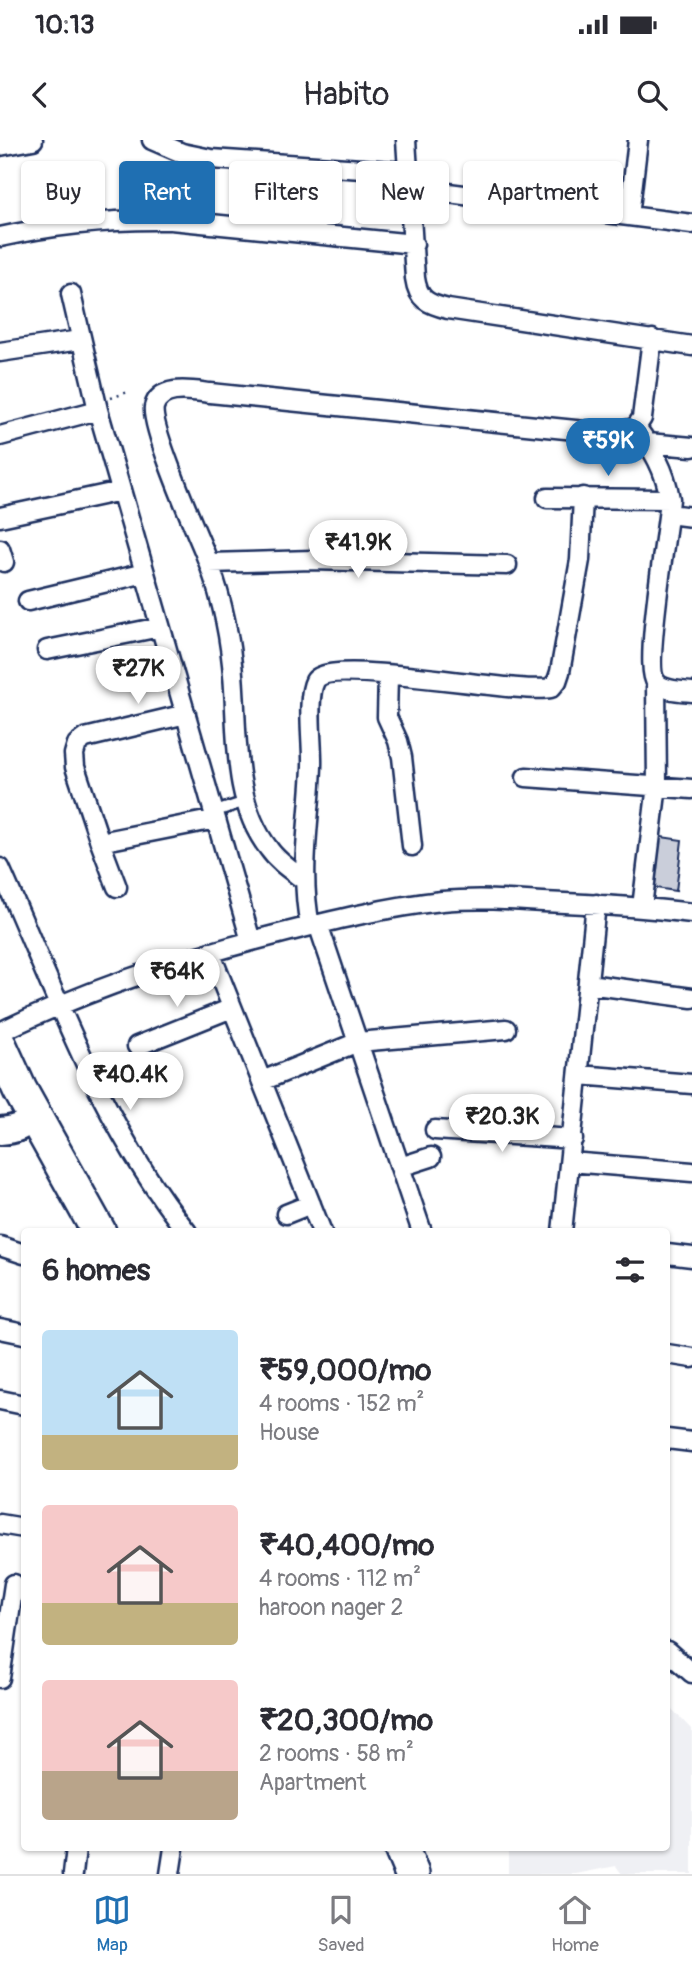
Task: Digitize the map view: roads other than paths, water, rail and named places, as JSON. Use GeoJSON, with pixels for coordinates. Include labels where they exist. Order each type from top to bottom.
{"type":"FeatureCollection","features":[{"type":"Feature","properties":{"kind":"highway"},"geometry":{"type":"LineString","coordinates":[[0,1046],[19,1124],[96,1228]]}},
{"type":"Feature","properties":{"kind":"highway"},"geometry":{"type":"LineString","coordinates":[[0,1086],[78,1228]]}},
{"type":"Feature","properties":{"kind":"highway"},"geometry":{"type":"LineString","coordinates":[[402,1851],[412,1874]]}},
{"type":"Feature","properties":{"kind":"highway"},"geometry":{"type":"LineString","coordinates":[[420,1851],[430,1874]]}},
{"type":"Feature","properties":{"kind":"street"},"geometry":{"type":"LineString","coordinates":[[0,146],[33,140]]}},
{"type":"Feature","properties":{"kind":"street"},"geometry":{"type":"LineString","coordinates":[[152,140],[181,153],[211,159],[356,174]]}},
{"type":"Feature","properties":{"kind":"street"},"geometry":{"type":"LineString","coordinates":[[406,140],[407,161]]}},
{"type":"Feature","properties":{"kind":"street"},"geometry":{"type":"LineString","coordinates":[[629,216],[638,140]]}},
{"type":"Feature","properties":{"kind":"street"},"geometry":{"type":"LineString","coordinates":[[449,187],[692,224]]}},
{"type":"Feature","properties":{"kind":"street"},"geometry":{"type":"LineString","coordinates":[[0,237],[72,224],[135,219],[171,220],[414,244]]}},
{"type":"Feature","properties":{"kind":"street"},"geometry":{"type":"LineString","coordinates":[[412,224],[416,290],[422,300],[432,305],[692,346]]}},
{"type":"Feature","properties":{"kind":"street"},"geometry":{"type":"LineString","coordinates":[[71,293],[98,410],[251,941]]}},
{"type":"Feature","properties":{"kind":"street"},"geometry":{"type":"LineString","coordinates":[[0,352],[80,340]]}},
{"type":"Feature","properties":{"kind":"street"},"geometry":{"type":"LineString","coordinates":[[304,880],[282,864],[267,848],[247,801],[236,748],[233,666],[223,605],[155,422],[154,408],[157,399],[167,392],[210,393],[615,433],[636,426],[642,418],[652,340]]}},
{"type":"Feature","properties":{"kind":"street"},"geometry":{"type":"LineString","coordinates":[[0,436],[98,410]]}},
{"type":"Feature","properties":{"kind":"street"},"geometry":{"type":"LineString","coordinates":[[636,426],[658,457],[667,481],[669,506],[653,648],[657,785],[642,907]]}},
{"type":"Feature","properties":{"kind":"street"},"geometry":{"type":"LineString","coordinates":[[648,443],[692,447]]}},
{"type":"Feature","properties":{"kind":"street"},"geometry":{"type":"LineString","coordinates":[[0,517],[121,491]]}},
{"type":"Feature","properties":{"kind":"street"},"geometry":{"type":"LineString","coordinates":[[547,498],[583,498],[669,506],[692,517]]}},
{"type":"Feature","properties":{"kind":"street"},"geometry":{"type":"LineString","coordinates":[[421,1228],[358,1042],[314,925],[304,880],[312,765],[312,692],[320,675],[331,672],[388,675],[524,690],[551,688],[560,672],[580,561],[583,498]]}},
{"type":"Feature","properties":{"kind":"street"},"geometry":{"type":"LineString","coordinates":[[209,563],[347,560],[507,565]]}},
{"type":"Feature","properties":{"kind":"street"},"geometry":{"type":"LineString","coordinates":[[28,601],[145,573]]}},
{"type":"Feature","properties":{"kind":"street"},"geometry":{"type":"LineString","coordinates":[[47,650],[160,626]]}},
{"type":"Feature","properties":{"kind":"street"},"geometry":{"type":"LineString","coordinates":[[388,675],[387,717],[398,741],[404,768],[412,846]]}},
{"type":"Feature","properties":{"kind":"street"},"geometry":{"type":"LineString","coordinates":[[656,683],[664,688],[692,692]]}},
{"type":"Feature","properties":{"kind":"street"},"geometry":{"type":"LineString","coordinates":[[117,887],[75,767],[74,754],[77,744],[85,738],[186,714]]}},
{"type":"Feature","properties":{"kind":"street"},"geometry":{"type":"LineString","coordinates":[[526,777],[692,789]]}},
{"type":"Feature","properties":{"kind":"street"},"geometry":{"type":"LineString","coordinates":[[100,842],[215,815]]}},
{"type":"Feature","properties":{"kind":"street"},"geometry":{"type":"LineString","coordinates":[[0,869],[57,1005],[120,1134],[184,1228]]}},
{"type":"Feature","properties":{"kind":"street"},"geometry":{"type":"LineString","coordinates":[[0,1032],[57,1005],[158,967],[314,925],[443,901],[504,900],[642,907],[692,914]]}},
{"type":"Feature","properties":{"kind":"street"},"geometry":{"type":"LineString","coordinates":[[562,1228],[596,905]]}},
{"type":"Feature","properties":{"kind":"street"},"geometry":{"type":"LineString","coordinates":[[210,952],[320,1228]]}},
{"type":"Feature","properties":{"kind":"street"},"geometry":{"type":"LineString","coordinates":[[588,984],[692,998]]}},
{"type":"Feature","properties":{"kind":"street"},"geometry":{"type":"LineString","coordinates":[[136,1046],[232,1008]]}},
{"type":"Feature","properties":{"kind":"street"},"geometry":{"type":"LineString","coordinates":[[262,1081],[358,1042],[506,1029]]}},
{"type":"Feature","properties":{"kind":"street"},"geometry":{"type":"LineString","coordinates":[[579,1075],[692,1084]]}},
{"type":"Feature","properties":{"kind":"street"},"geometry":{"type":"LineString","coordinates":[[435,1130],[573,1139]]}},
{"type":"Feature","properties":{"kind":"street"},"geometry":{"type":"LineString","coordinates":[[400,1167],[431,1157]]}},
{"type":"Feature","properties":{"kind":"street"},"geometry":{"type":"LineString","coordinates":[[570,1162],[692,1172]]}},
{"type":"Feature","properties":{"kind":"street"},"geometry":{"type":"LineString","coordinates":[[286,1214],[311,1204]]}},
{"type":"Feature","properties":{"kind":"street"},"geometry":{"type":"LineString","coordinates":[[0,1246],[21,1253]]}},
{"type":"Feature","properties":{"kind":"street"},"geometry":{"type":"LineString","coordinates":[[670,1254],[692,1257]]}},
{"type":"Feature","properties":{"kind":"street"},"geometry":{"type":"LineString","coordinates":[[0,1329],[21,1333]]}},
{"type":"Feature","properties":{"kind":"street"},"geometry":{"type":"LineString","coordinates":[[670,1354],[692,1358]]}},
{"type":"Feature","properties":{"kind":"street"},"geometry":{"type":"LineString","coordinates":[[0,1399],[21,1404]]}},
{"type":"Feature","properties":{"kind":"street"},"geometry":{"type":"LineString","coordinates":[[670,1439],[692,1442]]}},
{"type":"Feature","properties":{"kind":"street"},"geometry":{"type":"LineString","coordinates":[[0,1524],[21,1528]]}},
{"type":"Feature","properties":{"kind":"street"},"geometry":{"type":"LineString","coordinates":[[0,1678],[14,1584]]}},
{"type":"Feature","properties":{"kind":"street"},"geometry":{"type":"LineString","coordinates":[[670,1654],[692,1673]]}},
{"type":"Feature","properties":{"kind":"street"},"geometry":{"type":"LineString","coordinates":[[73,1874],[76,1851]]}},
{"type":"Feature","properties":{"kind":"street"},"geometry":{"type":"LineString","coordinates":[[170,1874],[174,1851]]}},
{"type":"Feature","properties":{"kind":"lane"},"geometry":{"type":"LineString","coordinates":[[215,815],[247,801]]}}]}
